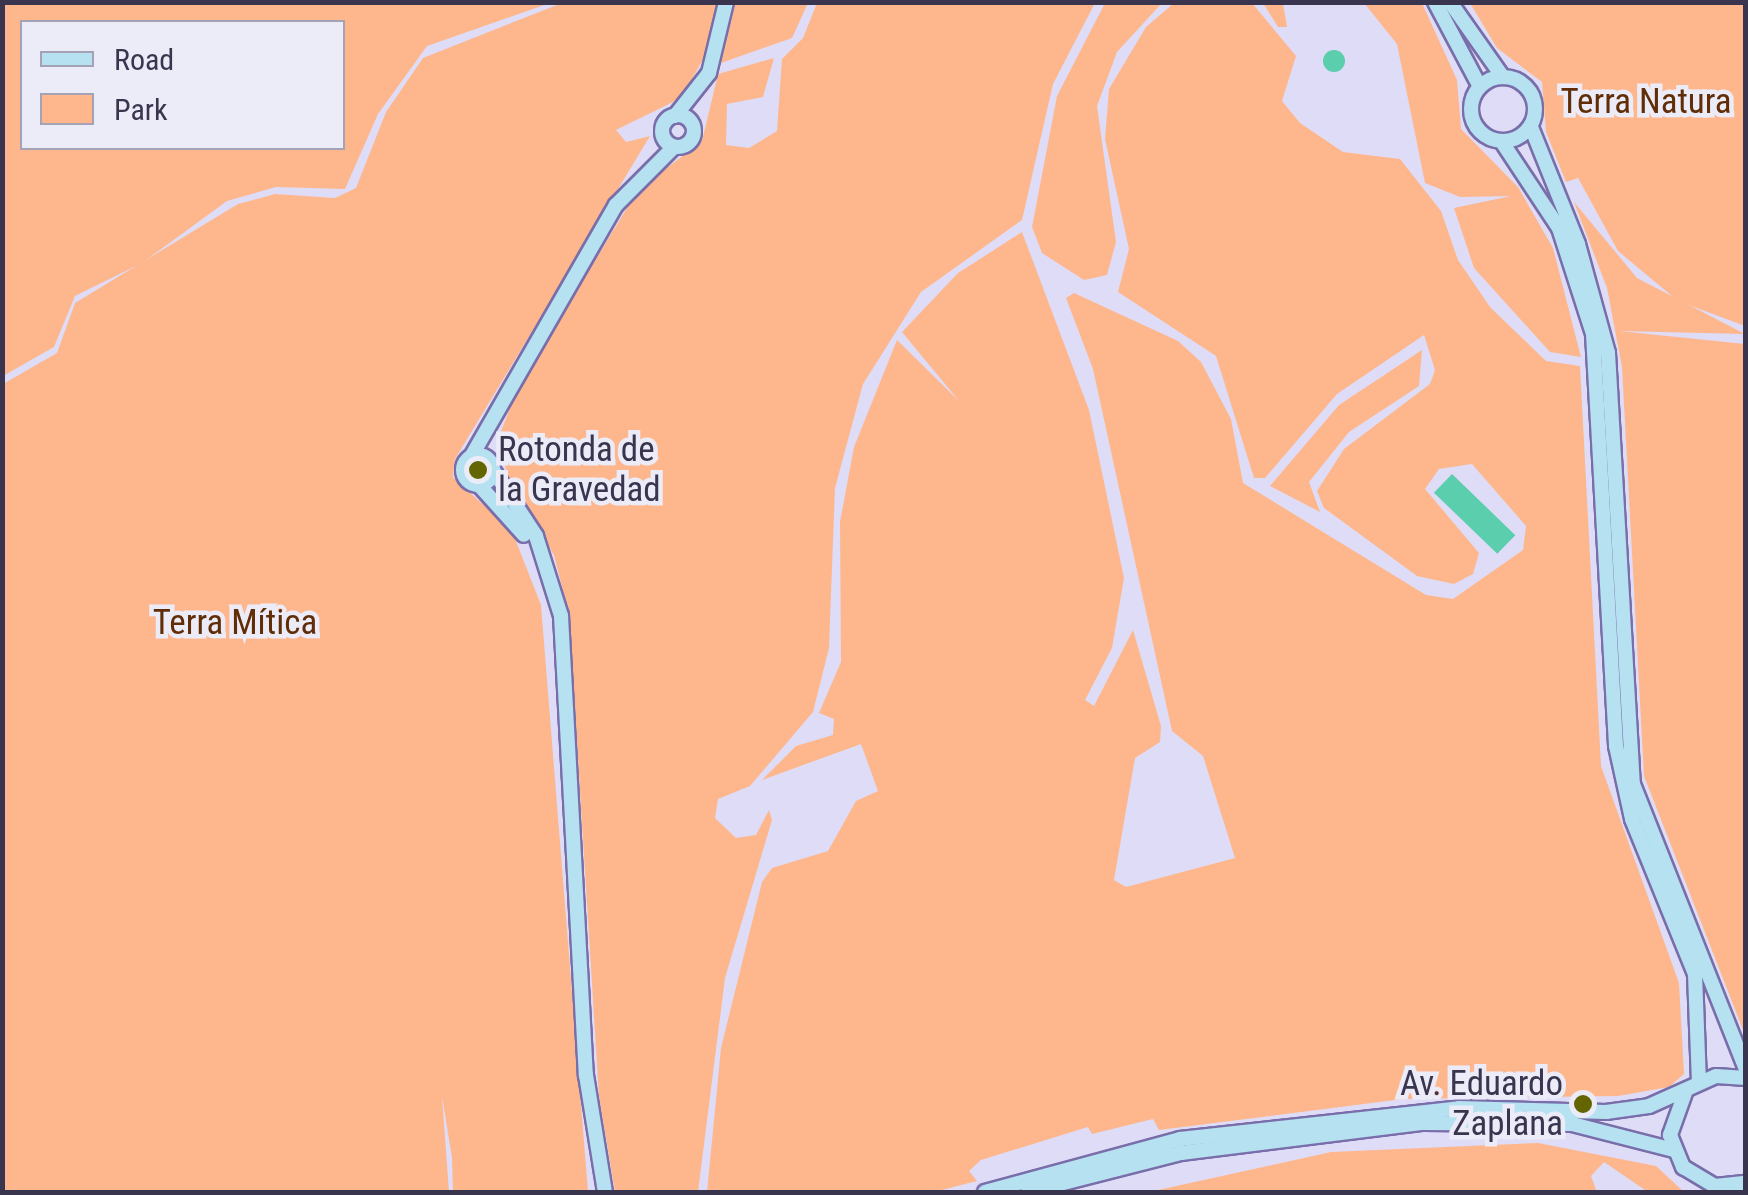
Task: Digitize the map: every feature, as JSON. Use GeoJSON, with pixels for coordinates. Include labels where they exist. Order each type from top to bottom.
{"type":"FeatureCollection","features":[{"type":"Feature","properties":{"kind":"main road"},"geometry":{"type":"LineString","coordinates":[[640,171],[674,147],[688,144],[694,129],[698,93],[726,2]]}},
{"type":"Feature","properties":{"kind":"main road"},"geometry":{"type":"LineString","coordinates":[[1435,2],[1480,87],[1474,124],[1502,142],[1559,228],[1594,334],[1618,759],[1695,974],[1699,1082]]}},
{"type":"Feature","properties":{"kind":"main road"},"geometry":{"type":"LineString","coordinates":[[1450,2],[1503,77],[1534,97],[1531,127],[1578,244],[1608,353],[1634,784],[1746,1070]]}},
{"type":"Feature","properties":{"kind":"main road"},"geometry":{"type":"LineString","coordinates":[[1480,87],[1503,77]]}},
{"type":"Feature","properties":{"kind":"main road"},"geometry":{"type":"LineString","coordinates":[[595,1192],[568,958],[552,617],[530,545],[499,497],[464,476],[471,457],[661,130],[698,93]]}},
{"type":"Feature","properties":{"kind":"main road"},"geometry":{"type":"LineString","coordinates":[[675,116],[694,129]]}},
{"type":"Feature","properties":{"kind":"main road"},"geometry":{"type":"LineString","coordinates":[[1502,142],[1531,127]]}},
{"type":"Feature","properties":{"kind":"main road"},"geometry":{"type":"LineString","coordinates":[[661,130],[674,147]]}},
{"type":"Feature","properties":{"kind":"main road"},"geometry":{"type":"LineString","coordinates":[[492,422],[492,466],[536,536],[561,616],[578,958],[604,1192]]}},
{"type":"Feature","properties":{"kind":"main road"},"geometry":{"type":"LineString","coordinates":[[471,457],[492,466]]}},
{"type":"Feature","properties":{"kind":"main road"},"geometry":{"type":"LineString","coordinates":[[479,485],[492,466]]}},
{"type":"Feature","properties":{"kind":"main road"},"geometry":{"type":"LineString","coordinates":[[985,1192],[1180,1139],[1316,1120],[1459,1108],[1606,1112],[1686,1092],[1699,1082],[1746,1078]]}},
{"type":"Feature","properties":{"kind":"main road"},"geometry":{"type":"LineString","coordinates":[[1686,1092],[1671,1120],[1674,1150],[1697,1179],[1746,1183]]}},
{"type":"Feature","properties":{"kind":"main road"},"geometry":{"type":"LineString","coordinates":[[1028,1192],[1181,1153],[1422,1123],[1572,1124],[1674,1150]]}},
{"type":"Feature","properties":{"kind":"green space"},"geometry":{"type":"Polygon","coordinates":[[[3,2],[550,2],[427,46],[378,114],[345,189],[276,187],[227,201],[142,263],[75,296],[54,347],[3,376],[3,2]]]}},
{"type":"Feature","properties":{"kind":"green space"},"geometry":{"type":"Polygon","coordinates":[[[735,2],[808,3],[792,38],[721,63],[735,2]]]}},
{"type":"Feature","properties":{"kind":"green space","name":"Terra Mítica"},"geometry":{"type":"Polygon","coordinates":[[[562,3],[717,3],[705,56],[681,98],[616,130],[626,142],[650,136],[455,459],[453,477],[512,531],[541,605],[588,1192],[453,1192],[442,1096],[449,1192],[3,1192],[3,384],[57,353],[75,303],[238,204],[275,194],[335,198],[356,188],[386,112],[423,58],[562,3]]]}},
{"type":"Feature","properties":{"kind":"green space"},"geometry":{"type":"Polygon","coordinates":[[[817,3],[1095,3],[1053,84],[1022,220],[921,292],[863,384],[835,488],[829,648],[813,712],[750,786],[718,799],[715,818],[736,838],[756,835],[769,810],[772,820],[725,978],[698,1192],[615,1192],[599,1096],[569,614],[554,555],[508,477],[498,439],[519,385],[638,190],[702,141],[718,74],[774,58],[763,97],[727,104],[726,145],[749,148],[777,131],[782,59],[803,38],[817,3]]]}},
{"type":"Feature","properties":{"kind":"green space"},"geometry":{"type":"Polygon","coordinates":[[[1105,3],[1162,3],[1117,52],[1097,106],[1116,242],[1107,275],[1084,280],[1042,253],[1032,227],[1057,96],[1105,3]]]}},
{"type":"Feature","properties":{"kind":"green space"},"geometry":{"type":"Polygon","coordinates":[[[1174,3],[1252,3],[1296,56],[1282,101],[1300,123],[1343,152],[1400,159],[1441,211],[1458,260],[1490,307],[1546,361],[1580,366],[1601,766],[1679,983],[1684,1074],[1669,1087],[1618,1096],[1403,1099],[1159,1130],[1153,1119],[1092,1134],[1088,1127],[981,1160],[969,1171],[977,1181],[934,1192],[707,1192],[721,1048],[762,882],[772,868],[828,851],[856,801],[878,791],[861,744],[762,780],[796,746],[833,735],[834,719],[819,713],[841,662],[840,522],[854,447],[897,340],[959,401],[902,332],[958,273],[1022,232],[1089,410],[1124,578],[1112,648],[1085,700],[1094,706],[1133,630],[1161,726],[1160,742],[1135,758],[1114,880],[1126,887],[1235,858],[1203,756],[1172,731],[1093,369],[1066,298],[1074,293],[1178,341],[1201,362],[1231,419],[1243,483],[1426,595],[1453,599],[1523,550],[1526,526],[1472,464],[1439,469],[1425,489],[1479,553],[1473,574],[1454,584],[1417,576],[1324,508],[1317,491],[1344,449],[1430,384],[1435,370],[1424,335],[1337,394],[1265,478],[1254,478],[1216,356],[1118,292],[1129,249],[1105,139],[1109,89],[1146,27],[1174,3]]]}},
{"type":"Feature","properties":{"kind":"green space"},"geometry":{"type":"Polygon","coordinates":[[[1263,3],[1283,3],[1287,27],[1278,27],[1263,3]]]}},
{"type":"Feature","properties":{"kind":"green space"},"geometry":{"type":"Polygon","coordinates":[[[1364,3],[1422,3],[1457,80],[1461,129],[1518,187],[1553,248],[1581,357],[1550,352],[1474,268],[1454,208],[1511,196],[1460,197],[1425,183],[1397,44],[1364,3]]]}},
{"type":"Feature","properties":{"kind":"green space","name":"Terra Natura"},"geometry":{"type":"Polygon","coordinates":[[[1470,3],[1745,3],[1745,326],[1678,301],[1618,251],[1578,178],[1566,182],[1546,132],[1542,82],[1497,48],[1470,3]]]}},
{"type":"Feature","properties":{"kind":"green space"},"geometry":{"type":"Polygon","coordinates":[[[1574,202],[1637,278],[1745,334],[1619,331],[1745,344],[1745,1035],[1644,776],[1622,367],[1607,288],[1574,202]]]}},
{"type":"Feature","properties":{"kind":"green space"},"geometry":{"type":"Polygon","coordinates":[[[1422,350],[1419,386],[1349,432],[1309,482],[1320,512],[1270,486],[1339,405],[1422,350]]]}},
{"type":"Feature","properties":{"kind":"green space"},"geometry":{"type":"Polygon","coordinates":[[[1538,1143],[1656,1166],[1684,1192],[1648,1192],[1604,1162],[1591,1176],[1597,1192],[1149,1192],[1331,1152],[1538,1143]]]}},
{"type":"Feature","properties":{"kind":"shaded area"},"geometry":{"type":"Polygon","coordinates":[[[1334,50],[1342,53],[1342,69],[1334,72],[1326,69],[1323,61],[1326,53],[1334,50]]]}},
{"type":"Feature","properties":{"kind":"shaded area"},"geometry":{"type":"Polygon","coordinates":[[[1452,474],[1515,535],[1497,554],[1434,493],[1452,474]]]}},
{"type":"Feature","properties":{"kind":"place","name":"Rotonda de la Gravedad"},"geometry":{"type":"Point","coordinates":[478,470]}},
{"type":"Feature","properties":{"kind":"place","name":"Av. Eduardo Zaplana"},"geometry":{"type":"Point","coordinates":[1583,1104]}}]}
